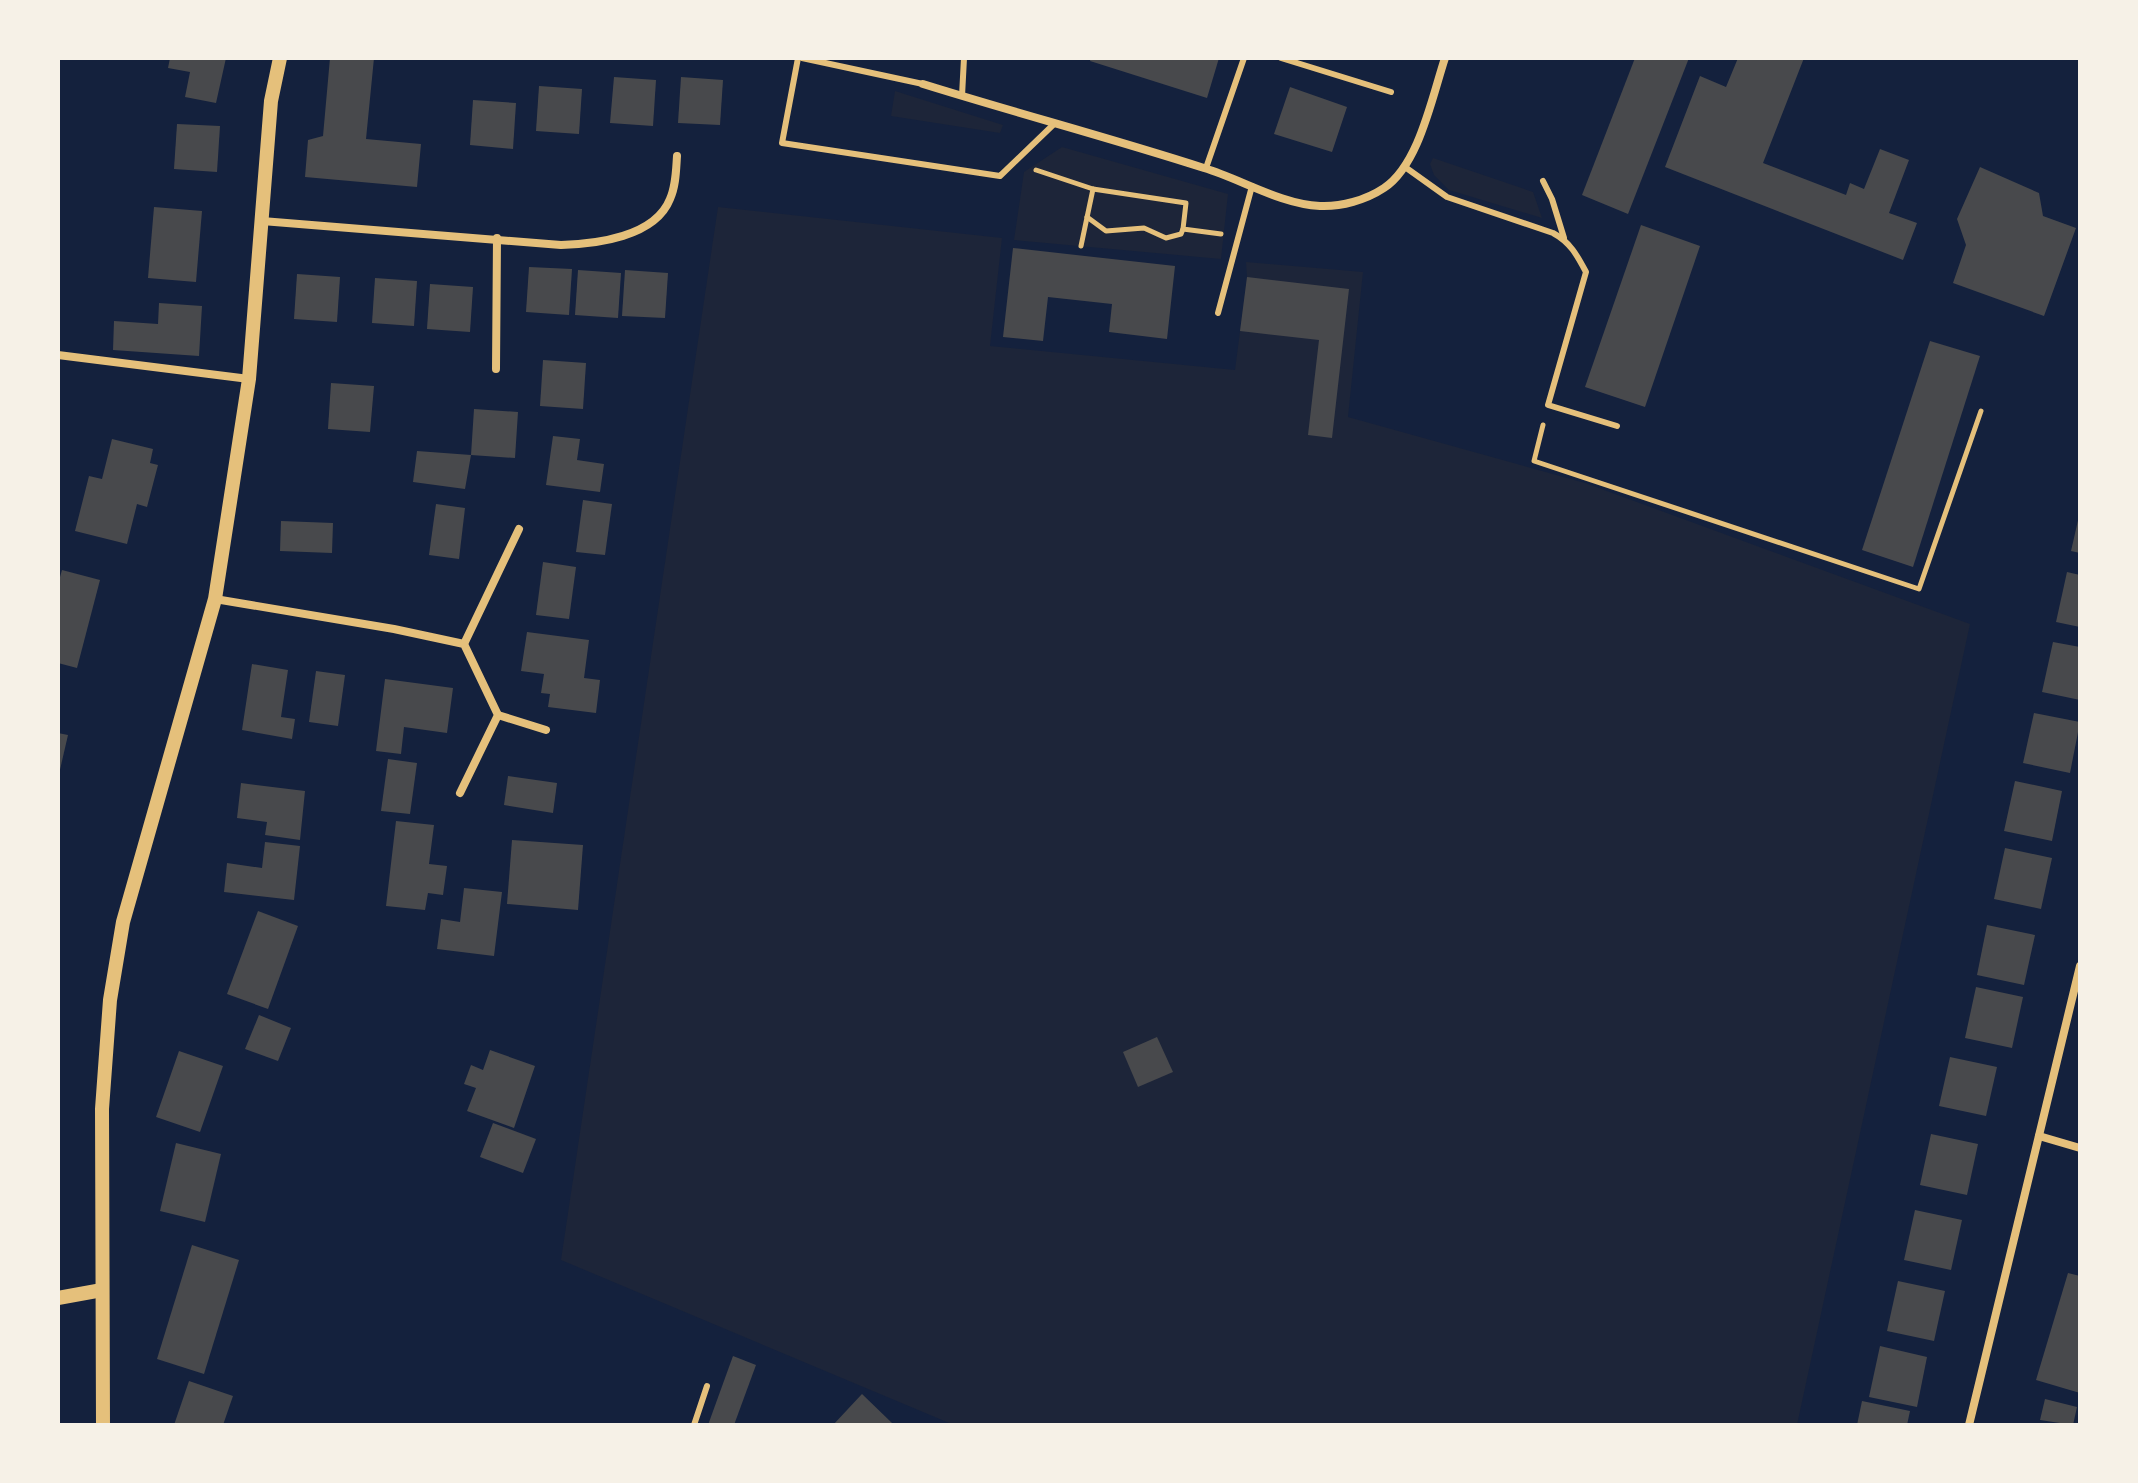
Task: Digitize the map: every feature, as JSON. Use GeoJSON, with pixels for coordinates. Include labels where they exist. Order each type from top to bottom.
{"type":"FeatureCollection","features":[{"type":"Feature","properties":{"kind":"street"},"geometry":{"type":"LineString","coordinates":[[103,1425],[102,1109],[110,1000],[123,922],[215,599],[249,379],[271,101],[280,58]]}},
{"type":"Feature","properties":{"kind":"street"},"geometry":{"type":"LineString","coordinates":[[923,84],[1206,168],[1295,202],[1319,206],[1344,204],[1369,196],[1384,188],[1405,167],[1445,58]]}},
{"type":"Feature","properties":{"kind":"street"},"geometry":{"type":"LineString","coordinates":[[262,221],[570,245],[603,240],[636,230],[655,219],[667,206],[672,196],[677,156]]}},
{"type":"Feature","properties":{"kind":"street"},"geometry":{"type":"LineString","coordinates":[[496,369],[497,238]]}},
{"type":"Feature","properties":{"kind":"street"},"geometry":{"type":"LineString","coordinates":[[58,355],[249,379]]}},
{"type":"Feature","properties":{"kind":"street"},"geometry":{"type":"LineString","coordinates":[[464,644],[519,529]]}},
{"type":"Feature","properties":{"kind":"street"},"geometry":{"type":"LineString","coordinates":[[215,599],[464,644]]}},
{"type":"Feature","properties":{"kind":"street"},"geometry":{"type":"LineString","coordinates":[[464,644],[498,715],[546,730]]}},
{"type":"Feature","properties":{"kind":"street"},"geometry":{"type":"LineString","coordinates":[[460,793],[498,715]]}},
{"type":"Feature","properties":{"kind":"street"},"geometry":{"type":"LineString","coordinates":[[1969,1425],[2080,966]]}},
{"type":"Feature","properties":{"kind":"street"},"geometry":{"type":"LineString","coordinates":[[2039,1136],[2080,1148]]}},
{"type":"Feature","properties":{"kind":"street"},"geometry":{"type":"LineString","coordinates":[[58,1298],[102,1290]]}},
{"type":"Feature","properties":{"kind":"lane"},"geometry":{"type":"LineString","coordinates":[[923,84],[800,58],[782,143],[1000,176],[1054,124]]}},
{"type":"Feature","properties":{"kind":"lane"},"geometry":{"type":"LineString","coordinates":[[962,96],[964,58]]}},
{"type":"Feature","properties":{"kind":"lane"},"geometry":{"type":"LineString","coordinates":[[1206,168],[1244,58]]}},
{"type":"Feature","properties":{"kind":"lane"},"geometry":{"type":"LineString","coordinates":[[1281,58],[1391,92]]}},
{"type":"Feature","properties":{"kind":"lane"},"geometry":{"type":"LineString","coordinates":[[1405,167],[1447,197],[1564,239],[1575,251],[1586,272],[1548,405],[1617,426]]}},
{"type":"Feature","properties":{"kind":"lane"},"geometry":{"type":"LineString","coordinates":[[1543,181],[1564,239]]}},
{"type":"Feature","properties":{"kind":"lane"},"geometry":{"type":"LineString","coordinates":[[1218,313],[1252,186]]}},
{"type":"Feature","properties":{"kind":"lane"},"geometry":{"type":"LineString","coordinates":[[694,1425],[707,1386]]}},
{"type":"Feature","properties":{"kind":"path"},"geometry":{"type":"LineString","coordinates":[[1030,168],[1093,189],[1186,203],[1181,234],[1166,238],[1144,228],[1106,231],[1087,217]]}},
{"type":"Feature","properties":{"kind":"path"},"geometry":{"type":"LineString","coordinates":[[1081,246],[1093,189]]}},
{"type":"Feature","properties":{"kind":"path"},"geometry":{"type":"LineString","coordinates":[[1183,229],[1238,236]]}},
{"type":"Feature","properties":{"kind":"path"},"geometry":{"type":"LineString","coordinates":[[1548,405],[1534,461],[1919,589],[1981,411]]}},
{"type":"Feature","properties":{"kind":"shaded area"},"geometry":{"type":"Polygon","coordinates":[[[895,91],[1003,125],[1000,133],[891,116],[895,91]]]}},
{"type":"Feature","properties":{"kind":"shaded area"},"geometry":{"type":"Polygon","coordinates":[[[1062,147],[1228,194],[1221,259],[1014,240],[1024,172],[1062,147]]]}},
{"type":"Feature","properties":{"kind":"shaded area"},"geometry":{"type":"Polygon","coordinates":[[[1433,158],[1533,192],[1542,218],[1449,190],[1434,175],[1430,164],[1433,158]]]}},
{"type":"Feature","properties":{"kind":"shaded area"},"geometry":{"type":"Polygon","coordinates":[[[718,207],[1002,238],[990,346],[1235,370],[1247,277],[1246,262],[1363,272],[1348,417],[1585,483],[1970,624],[1797,1425],[954,1425],[561,1260],[718,207]]]}},
{"type":"Feature","properties":{"kind":"building"},"geometry":{"type":"Polygon","coordinates":[[[170,58],[226,58],[216,103],[185,97],[190,72],[168,68],[170,58]]]}},
{"type":"Feature","properties":{"kind":"building"},"geometry":{"type":"Polygon","coordinates":[[[330,58],[374,58],[366,139],[421,144],[417,187],[305,177],[308,140],[323,136],[330,58]]]}},
{"type":"Feature","properties":{"kind":"building"},"geometry":{"type":"Polygon","coordinates":[[[1091,58],[1219,58],[1207,98],[1090,61],[1091,58]]]}},
{"type":"Feature","properties":{"kind":"building"},"geometry":{"type":"Polygon","coordinates":[[[1635,58],[1689,58],[1628,214],[1582,195],[1635,58]]]}},
{"type":"Feature","properties":{"kind":"building"},"geometry":{"type":"Polygon","coordinates":[[[1738,58],[1804,58],[1763,163],[1846,195],[1850,183],[1864,189],[1880,149],[1909,160],[1889,213],[1917,223],[1903,260],[1665,167],[1700,76],[1726,87],[1738,58]]]}},
{"type":"Feature","properties":{"kind":"building"},"geometry":{"type":"Polygon","coordinates":[[[614,77],[656,80],[653,126],[610,123],[614,77]]]}},
{"type":"Feature","properties":{"kind":"building"},"geometry":{"type":"Polygon","coordinates":[[[681,77],[723,80],[720,125],[678,123],[681,77]]]}},
{"type":"Feature","properties":{"kind":"building"},"geometry":{"type":"Polygon","coordinates":[[[539,86],[582,89],[579,134],[536,131],[539,86]]]}},
{"type":"Feature","properties":{"kind":"building"},"geometry":{"type":"Polygon","coordinates":[[[1290,87],[1347,107],[1332,152],[1274,134],[1290,87]]]}},
{"type":"Feature","properties":{"kind":"building"},"geometry":{"type":"Polygon","coordinates":[[[473,100],[516,103],[513,149],[470,145],[473,100]]]}},
{"type":"Feature","properties":{"kind":"building"},"geometry":{"type":"Polygon","coordinates":[[[177,124],[220,126],[217,172],[174,169],[177,124]]]}},
{"type":"Feature","properties":{"kind":"building"},"geometry":{"type":"Polygon","coordinates":[[[1980,167],[2039,193],[2043,216],[2076,228],[2044,316],[1953,283],[1966,245],[1957,219],[1980,167]]]}},
{"type":"Feature","properties":{"kind":"building"},"geometry":{"type":"Polygon","coordinates":[[[154,207],[202,211],[196,282],[148,278],[154,207]]]}},
{"type":"Feature","properties":{"kind":"building"},"geometry":{"type":"Polygon","coordinates":[[[1641,225],[1700,246],[1645,407],[1585,387],[1641,225]]]}},
{"type":"Feature","properties":{"kind":"building"},"geometry":{"type":"Polygon","coordinates":[[[1013,248],[1175,266],[1167,339],[1109,332],[1112,304],[1048,297],[1043,341],[1003,337],[1013,248]]]}},
{"type":"Feature","properties":{"kind":"building"},"geometry":{"type":"Polygon","coordinates":[[[529,267],[572,269],[569,315],[526,312],[529,267]]]}},
{"type":"Feature","properties":{"kind":"building"},"geometry":{"type":"Polygon","coordinates":[[[578,270],[621,273],[618,318],[575,315],[578,270]]]}},
{"type":"Feature","properties":{"kind":"building"},"geometry":{"type":"Polygon","coordinates":[[[625,270],[668,273],[665,318],[622,316],[625,270]]]}},
{"type":"Feature","properties":{"kind":"building"},"geometry":{"type":"Polygon","coordinates":[[[297,274],[340,277],[337,322],[294,319],[297,274]]]}},
{"type":"Feature","properties":{"kind":"building"},"geometry":{"type":"Polygon","coordinates":[[[1247,277],[1349,289],[1332,438],[1308,435],[1319,340],[1240,331],[1247,277]]]}},
{"type":"Feature","properties":{"kind":"building"},"geometry":{"type":"Polygon","coordinates":[[[375,278],[417,281],[414,326],[372,323],[375,278]]]}},
{"type":"Feature","properties":{"kind":"building"},"geometry":{"type":"Polygon","coordinates":[[[430,284],[473,287],[470,332],[427,329],[430,284]]]}},
{"type":"Feature","properties":{"kind":"building"},"geometry":{"type":"Polygon","coordinates":[[[159,303],[202,306],[199,356],[113,350],[114,321],[158,324],[159,303]]]}},
{"type":"Feature","properties":{"kind":"building"},"geometry":{"type":"Polygon","coordinates":[[[1930,341],[1980,356],[1913,567],[1862,550],[1930,341]]]}},
{"type":"Feature","properties":{"kind":"building"},"geometry":{"type":"Polygon","coordinates":[[[543,360],[586,363],[583,409],[540,406],[543,360]]]}},
{"type":"Feature","properties":{"kind":"building"},"geometry":{"type":"Polygon","coordinates":[[[331,383],[374,386],[370,432],[328,429],[331,383]]]}},
{"type":"Feature","properties":{"kind":"building"},"geometry":{"type":"Polygon","coordinates":[[[474,409],[518,412],[515,458],[471,455],[474,409]]]}},
{"type":"Feature","properties":{"kind":"building"},"geometry":{"type":"Polygon","coordinates":[[[553,436],[580,439],[577,460],[604,464],[600,492],[546,485],[553,436]]]}},
{"type":"Feature","properties":{"kind":"building"},"geometry":{"type":"Polygon","coordinates":[[[112,439],[153,449],[150,463],[158,465],[147,507],[137,504],[127,544],[75,531],[89,476],[102,479],[112,439]]]}},
{"type":"Feature","properties":{"kind":"building"},"geometry":{"type":"Polygon","coordinates":[[[417,451],[471,455],[465,489],[413,482],[417,451]]]}},
{"type":"Feature","properties":{"kind":"building"},"geometry":{"type":"Polygon","coordinates":[[[583,500],[612,504],[605,555],[576,552],[583,500]]]}},
{"type":"Feature","properties":{"kind":"building"},"geometry":{"type":"Polygon","coordinates":[[[436,504],[465,508],[459,559],[429,555],[436,504]]]}},
{"type":"Feature","properties":{"kind":"building"},"geometry":{"type":"Polygon","coordinates":[[[2080,516],[2080,553],[2071,551],[2080,516]]]}},
{"type":"Feature","properties":{"kind":"building"},"geometry":{"type":"Polygon","coordinates":[[[281,521],[333,523],[332,553],[280,551],[281,521]]]}},
{"type":"Feature","properties":{"kind":"building"},"geometry":{"type":"Polygon","coordinates":[[[543,562],[576,567],[569,619],[536,615],[543,562]]]}},
{"type":"Feature","properties":{"kind":"building"},"geometry":{"type":"Polygon","coordinates":[[[62,570],[100,580],[77,668],[58,663],[58,584],[62,570]]]}},
{"type":"Feature","properties":{"kind":"building"},"geometry":{"type":"Polygon","coordinates":[[[2067,572],[2080,575],[2080,627],[2056,622],[2067,572]]]}},
{"type":"Feature","properties":{"kind":"building"},"geometry":{"type":"Polygon","coordinates":[[[527,632],[589,640],[584,678],[600,680],[596,713],[548,707],[550,694],[541,693],[544,674],[521,671],[527,632]]]}},
{"type":"Feature","properties":{"kind":"building"},"geometry":{"type":"Polygon","coordinates":[[[2053,642],[2080,647],[2080,700],[2042,692],[2053,642]]]}},
{"type":"Feature","properties":{"kind":"building"},"geometry":{"type":"Polygon","coordinates":[[[252,664],[288,670],[281,717],[295,719],[292,739],[242,730],[252,664]]]}},
{"type":"Feature","properties":{"kind":"building"},"geometry":{"type":"Polygon","coordinates":[[[316,671],[345,675],[338,726],[309,722],[316,671]]]}},
{"type":"Feature","properties":{"kind":"building"},"geometry":{"type":"Polygon","coordinates":[[[385,679],[453,688],[447,733],[404,727],[401,754],[376,751],[385,679]]]}},
{"type":"Feature","properties":{"kind":"building"},"geometry":{"type":"Polygon","coordinates":[[[2034,713],[2080,722],[2070,773],[2023,763],[2034,713]]]}},
{"type":"Feature","properties":{"kind":"building"},"geometry":{"type":"Polygon","coordinates":[[[58,733],[68,735],[59,774],[58,774],[58,733]]]}},
{"type":"Feature","properties":{"kind":"building"},"geometry":{"type":"Polygon","coordinates":[[[388,759],[417,763],[410,814],[381,811],[388,759]]]}},
{"type":"Feature","properties":{"kind":"building"},"geometry":{"type":"Polygon","coordinates":[[[508,776],[557,783],[553,813],[504,805],[508,776]]]}},
{"type":"Feature","properties":{"kind":"building"},"geometry":{"type":"Polygon","coordinates":[[[2015,781],[2062,791],[2052,841],[2004,831],[2015,781]]]}},
{"type":"Feature","properties":{"kind":"building"},"geometry":{"type":"Polygon","coordinates":[[[241,783],[305,791],[300,840],[265,835],[267,822],[237,818],[241,783]]]}},
{"type":"Feature","properties":{"kind":"building"},"geometry":{"type":"Polygon","coordinates":[[[396,821],[434,825],[429,864],[447,866],[443,895],[428,893],[425,910],[386,906],[396,821]]]}},
{"type":"Feature","properties":{"kind":"building"},"geometry":{"type":"Polygon","coordinates":[[[512,840],[583,845],[578,910],[507,904],[512,840]]]}},
{"type":"Feature","properties":{"kind":"building"},"geometry":{"type":"Polygon","coordinates":[[[265,842],[300,846],[294,900],[224,892],[227,863],[262,868],[265,842]]]}},
{"type":"Feature","properties":{"kind":"building"},"geometry":{"type":"Polygon","coordinates":[[[2005,848],[2052,858],[2041,909],[1994,899],[2005,848]]]}},
{"type":"Feature","properties":{"kind":"building"},"geometry":{"type":"Polygon","coordinates":[[[464,888],[502,892],[494,956],[437,949],[441,919],[460,922],[464,888]]]}},
{"type":"Feature","properties":{"kind":"building"},"geometry":{"type":"Polygon","coordinates":[[[258,911],[298,926],[268,1009],[227,994],[258,911]]]}},
{"type":"Feature","properties":{"kind":"building"},"geometry":{"type":"Polygon","coordinates":[[[1987,925],[2035,935],[2024,985],[1977,975],[1987,925]]]}},
{"type":"Feature","properties":{"kind":"building"},"geometry":{"type":"Polygon","coordinates":[[[1976,987],[2023,997],[2012,1048],[1965,1038],[1976,987]]]}},
{"type":"Feature","properties":{"kind":"building"},"geometry":{"type":"Polygon","coordinates":[[[259,1015],[291,1028],[278,1061],[245,1049],[259,1015]]]}},
{"type":"Feature","properties":{"kind":"building"},"geometry":{"type":"Polygon","coordinates":[[[1157,1037],[1173,1072],[1138,1087],[1123,1052],[1157,1037]]]}},
{"type":"Feature","properties":{"kind":"building"},"geometry":{"type":"Polygon","coordinates":[[[490,1050],[535,1066],[514,1128],[467,1111],[476,1088],[464,1084],[471,1065],[483,1070],[490,1050]]]}},
{"type":"Feature","properties":{"kind":"building"},"geometry":{"type":"Polygon","coordinates":[[[179,1051],[223,1066],[200,1132],[156,1117],[179,1051]]]}},
{"type":"Feature","properties":{"kind":"building"},"geometry":{"type":"Polygon","coordinates":[[[1950,1057],[1997,1067],[1986,1116],[1939,1106],[1950,1057]]]}},
{"type":"Feature","properties":{"kind":"building"},"geometry":{"type":"Polygon","coordinates":[[[493,1123],[536,1139],[523,1173],[480,1157],[493,1123]]]}},
{"type":"Feature","properties":{"kind":"building"},"geometry":{"type":"Polygon","coordinates":[[[1931,1134],[1978,1144],[1967,1195],[1920,1185],[1931,1134]]]}},
{"type":"Feature","properties":{"kind":"building"},"geometry":{"type":"Polygon","coordinates":[[[176,1143],[221,1154],[205,1222],[160,1211],[176,1143]]]}},
{"type":"Feature","properties":{"kind":"building"},"geometry":{"type":"Polygon","coordinates":[[[1915,1210],[1962,1220],[1951,1270],[1904,1260],[1915,1210]]]}},
{"type":"Feature","properties":{"kind":"building"},"geometry":{"type":"Polygon","coordinates":[[[192,1245],[239,1260],[204,1374],[157,1359],[192,1245]]]}},
{"type":"Feature","properties":{"kind":"building"},"geometry":{"type":"Polygon","coordinates":[[[2068,1273],[2080,1276],[2080,1393],[2036,1380],[2068,1273]]]}},
{"type":"Feature","properties":{"kind":"building"},"geometry":{"type":"Polygon","coordinates":[[[1898,1281],[1945,1291],[1934,1341],[1887,1331],[1898,1281]]]}},
{"type":"Feature","properties":{"kind":"building"},"geometry":{"type":"Polygon","coordinates":[[[1880,1346],[1927,1357],[1917,1407],[1869,1397],[1880,1346]]]}},
{"type":"Feature","properties":{"kind":"building"},"geometry":{"type":"Polygon","coordinates":[[[733,1356],[756,1365],[734,1425],[708,1425],[733,1356]]]}},
{"type":"Feature","properties":{"kind":"building"},"geometry":{"type":"Polygon","coordinates":[[[189,1381],[233,1396],[223,1425],[174,1425],[189,1381]]]}},
{"type":"Feature","properties":{"kind":"building"},"geometry":{"type":"Polygon","coordinates":[[[862,1394],[892,1423],[833,1425],[862,1394]]]}},
{"type":"Feature","properties":{"kind":"building"},"geometry":{"type":"Polygon","coordinates":[[[2045,1399],[2077,1407],[2073,1425],[2040,1420],[2045,1399]]]}},
{"type":"Feature","properties":{"kind":"building"},"geometry":{"type":"Polygon","coordinates":[[[1862,1401],[1910,1411],[1907,1425],[1857,1425],[1862,1401]]]}}]}
